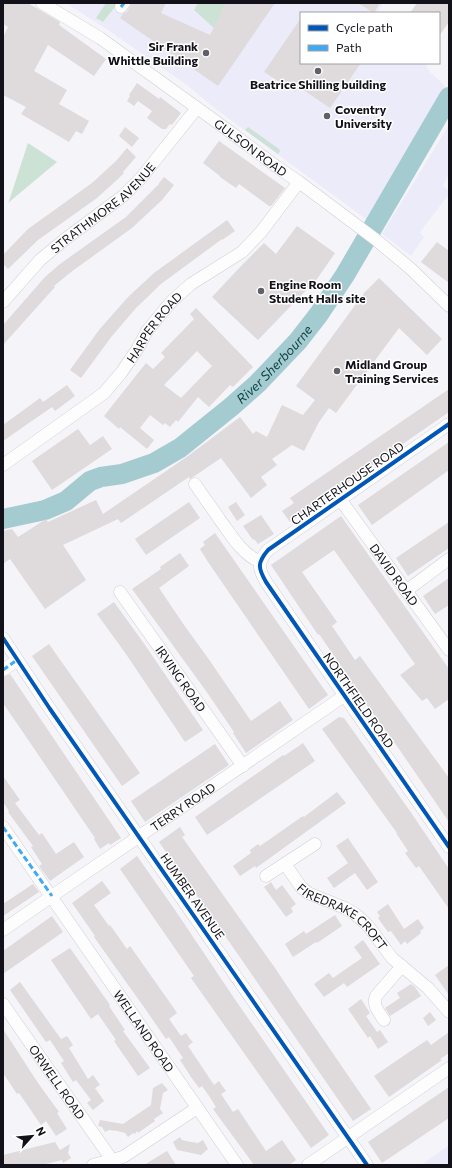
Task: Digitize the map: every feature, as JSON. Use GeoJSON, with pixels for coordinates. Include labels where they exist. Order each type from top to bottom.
{"type":"FeatureCollection","features":[{"type":"Feature","properties":{"kind":"street","name":"GULSON ROAD"},"geometry":{"type":"LineString","coordinates":[[42,3],[87,29],[299,182],[375,239],[411,269],[449,306]]}},
{"type":"Feature","properties":{"kind":"street","name":"STRATHMORE AVENUE"},"geometry":{"type":"LineString","coordinates":[[3,302],[40,260],[123,196],[141,178],[197,108]]}},
{"type":"Feature","properties":{"kind":"street","name":"HARPER ROAD"},"geometry":{"type":"LineString","coordinates":[[3,465],[104,393],[121,374],[147,331],[165,309],[191,284],[234,258],[251,244],[299,182]]}},
{"type":"Feature","properties":{"kind":"street","name":"CHARTERHOUSE ROAD"},"geometry":{"type":"LineString","coordinates":[[260,562],[262,556],[268,550],[449,424]]}},
{"type":"Feature","properties":{"kind":"street"},"geometry":{"type":"LineString","coordinates":[[195,484],[242,550],[250,558],[260,562]]}},
{"type":"Feature","properties":{"kind":"street","name":"DAVID ROAD"},"geometry":{"type":"LineString","coordinates":[[340,499],[449,650]]}},
{"type":"Feature","properties":{"kind":"street"},"geometry":{"type":"LineString","coordinates":[[406,591],[449,559]]}},
{"type":"Feature","properties":{"kind":"street","name":"NORTHFIELD ROAD"},"geometry":{"type":"LineString","coordinates":[[260,562],[259,569],[266,582],[449,847]]}},
{"type":"Feature","properties":{"kind":"street","name":"IRVING ROAD"},"geometry":{"type":"LineString","coordinates":[[120,592],[243,766]]}},
{"type":"Feature","properties":{"kind":"street","name":"HUMBER AVENUE"},"geometry":{"type":"LineString","coordinates":[[3,638],[50,709],[140,836],[367,1165]]}},
{"type":"Feature","properties":{"kind":"street"},"geometry":{"type":"LineString","coordinates":[[3,670],[17,660]]}},
{"type":"Feature","properties":{"kind":"street","name":"TERRY ROAD"},"geometry":{"type":"LineString","coordinates":[[3,930],[344,696]]}},
{"type":"Feature","properties":{"kind":"street","name":"WELLAND ROAD"},"geometry":{"type":"LineString","coordinates":[[3,827],[237,1165]]}},
{"type":"Feature","properties":{"kind":"street"},"geometry":{"type":"LineString","coordinates":[[266,876],[315,844]]}},
{"type":"Feature","properties":{"kind":"street","name":"FIREDRAKE CROFT"},"geometry":{"type":"LineString","coordinates":[[285,864],[301,887],[308,893],[336,904],[355,914],[370,928],[392,958],[428,988],[449,1012]]}},
{"type":"Feature","properties":{"kind":"street"},"geometry":{"type":"LineString","coordinates":[[384,1020],[376,1008],[375,999],[402,966]]}},
{"type":"Feature","properties":{"kind":"street","name":"ORWELL ROAD"},"geometry":{"type":"LineString","coordinates":[[3,1004],[112,1160]]}},
{"type":"Feature","properties":{"kind":"street"},"geometry":{"type":"LineString","coordinates":[[308,1165],[449,1068]]}},
{"type":"Feature","properties":{"kind":"street"},"geometry":{"type":"LineString","coordinates":[[93,1165],[123,1157],[197,1108]]}},
{"type":"Feature","properties":{"kind":"shaded area","name":"Coventry University"},"geometry":{"type":"Polygon","coordinates":[[[66,3],[383,3],[378,12],[300,12],[300,64],[425,64],[430,72],[446,87],[366,219],[217,110],[187,85],[108,30],[66,3]]]}},
{"type":"Feature","properties":{"kind":"shaded area"},"geometry":{"type":"Polygon","coordinates":[[[449,125],[449,174],[443,186],[449,191],[449,194],[420,232],[424,237],[411,256],[382,234],[449,125]]]}},
{"type":"Feature","properties":{"kind":"shaded area"},"geometry":{"type":"Polygon","coordinates":[[[449,1145],[449,1165],[421,1165],[449,1145]]]}},
{"type":"Feature","properties":{"kind":"green space"},"geometry":{"type":"Polygon","coordinates":[[[106,3],[118,3],[103,22],[96,18],[106,3]]]}},
{"type":"Feature","properties":{"kind":"green space"},"geometry":{"type":"Polygon","coordinates":[[[198,3],[226,3],[214,28],[194,10],[198,3]]]}},
{"type":"Feature","properties":{"kind":"green space"},"geometry":{"type":"Polygon","coordinates":[[[248,127],[279,149],[280,151],[278,154],[245,130],[248,127]]]}},
{"type":"Feature","properties":{"kind":"green space"},"geometry":{"type":"Polygon","coordinates":[[[28,143],[57,162],[8,203],[9,201],[28,143]]]}},
{"type":"Feature","properties":{"kind":"building"},"geometry":{"type":"Polygon","coordinates":[[[3,3],[28,3],[60,22],[59,25],[106,59],[94,76],[48,45],[34,71],[67,90],[59,104],[89,121],[82,134],[76,131],[69,142],[21,114],[26,107],[3,95],[3,37],[8,27],[3,24],[3,3]]]}},
{"type":"Feature","properties":{"kind":"building","name":"Sir Frank Whittle Building"},"geometry":{"type":"Polygon","coordinates":[[[131,3],[166,3],[161,13],[210,35],[226,3],[275,3],[218,86],[120,18],[127,12],[131,3]]]}},
{"type":"Feature","properties":{"kind":"building"},"geometry":{"type":"Polygon","coordinates":[[[358,3],[380,3],[375,12],[358,3]]]}},
{"type":"Feature","properties":{"kind":"building"},"geometry":{"type":"Polygon","coordinates":[[[417,3],[449,3],[449,22],[440,35],[440,12],[411,12],[417,3]]]}},
{"type":"Feature","properties":{"kind":"building","name":"Beatrice Shilling building"},"geometry":{"type":"Polygon","coordinates":[[[300,19],[300,64],[360,64],[330,108],[299,87],[295,92],[264,72],[300,19]]]}},
{"type":"Feature","properties":{"kind":"building"},"geometry":{"type":"Polygon","coordinates":[[[137,83],[159,99],[160,97],[181,113],[172,125],[170,124],[166,129],[162,129],[147,118],[152,111],[138,101],[134,106],[127,101],[137,83]]]}},
{"type":"Feature","properties":{"kind":"building"},"geometry":{"type":"Polygon","coordinates":[[[125,127],[139,138],[132,147],[119,136],[125,127]]]}},
{"type":"Feature","properties":{"kind":"building"},"geometry":{"type":"Polygon","coordinates":[[[219,141],[285,188],[271,206],[239,184],[236,188],[203,163],[219,141]]]}},
{"type":"Feature","properties":{"kind":"building"},"geometry":{"type":"Polygon","coordinates":[[[127,148],[136,157],[118,179],[97,198],[38,240],[8,269],[3,264],[3,255],[28,229],[92,183],[116,161],[127,148]]]}},
{"type":"Feature","properties":{"kind":"building"},"geometry":{"type":"Polygon","coordinates":[[[164,177],[174,185],[162,200],[132,228],[54,286],[55,287],[3,345],[3,325],[45,277],[60,264],[126,217],[164,177]]]}},
{"type":"Feature","properties":{"kind":"building"},"geometry":{"type":"Polygon","coordinates":[[[227,220],[235,231],[161,284],[136,308],[112,336],[81,378],[70,370],[99,330],[128,297],[154,273],[227,220]]]}},
{"type":"Feature","properties":{"kind":"building","name":"Engine Room Student Halls site"},"geometry":{"type":"Polygon","coordinates":[[[297,226],[335,253],[317,279],[258,340],[212,297],[264,243],[276,254],[297,226]]]}},
{"type":"Feature","properties":{"kind":"building"},"geometry":{"type":"Polygon","coordinates":[[[437,242],[449,251],[449,283],[421,262],[437,242]]]}},
{"type":"Feature","properties":{"kind":"building"},"geometry":{"type":"Polygon","coordinates":[[[379,278],[442,339],[427,355],[399,328],[336,413],[329,408],[319,422],[304,451],[292,445],[272,459],[277,465],[261,477],[267,485],[251,498],[221,458],[190,479],[189,477],[121,523],[118,519],[63,545],[86,580],[45,609],[10,559],[3,564],[3,531],[12,529],[18,537],[46,519],[48,522],[96,500],[103,514],[188,456],[240,417],[253,434],[256,431],[267,437],[282,405],[303,415],[315,400],[296,386],[364,293],[379,278]]]}},
{"type":"Feature","properties":{"kind":"building"},"geometry":{"type":"Polygon","coordinates":[[[196,308],[253,367],[233,387],[230,385],[209,407],[198,397],[178,422],[176,420],[170,427],[165,423],[163,425],[150,415],[140,428],[154,440],[147,449],[104,416],[146,363],[153,369],[165,357],[161,353],[194,319],[190,314],[196,308]],[[197,351],[164,385],[181,398],[212,366],[197,351]]]}},
{"type":"Feature","properties":{"kind":"building"},"geometry":{"type":"Polygon","coordinates":[[[67,385],[75,396],[55,411],[52,407],[3,441],[3,425],[40,398],[43,402],[67,385]]]}},
{"type":"Feature","properties":{"kind":"building"},"geometry":{"type":"Polygon","coordinates":[[[449,389],[449,412],[290,522],[282,511],[294,503],[290,498],[449,389]]]}},
{"type":"Feature","properties":{"kind":"building"},"geometry":{"type":"Polygon","coordinates":[[[78,429],[90,445],[103,436],[112,449],[52,490],[32,461],[78,429]]]}},
{"type":"Feature","properties":{"kind":"building"},"geometry":{"type":"Polygon","coordinates":[[[449,442],[449,470],[372,525],[358,505],[449,442]]]}},
{"type":"Feature","properties":{"kind":"building"},"geometry":{"type":"Polygon","coordinates":[[[189,502],[200,518],[146,555],[135,539],[189,502]]]}},
{"type":"Feature","properties":{"kind":"building"},"geometry":{"type":"Polygon","coordinates":[[[236,502],[245,515],[237,521],[228,507],[236,502]]]}},
{"type":"Feature","properties":{"kind":"building"},"geometry":{"type":"Polygon","coordinates":[[[261,515],[274,534],[258,544],[254,539],[253,540],[243,526],[261,515]]]}},
{"type":"Feature","properties":{"kind":"building"},"geometry":{"type":"Polygon","coordinates":[[[341,516],[449,669],[449,699],[435,709],[427,698],[422,701],[400,675],[415,664],[334,550],[302,572],[337,622],[332,626],[355,660],[360,656],[449,778],[449,822],[397,746],[341,670],[343,669],[319,634],[318,635],[271,565],[341,516]]]}},
{"type":"Feature","properties":{"kind":"building"},"geometry":{"type":"Polygon","coordinates":[[[449,522],[449,548],[408,576],[396,558],[449,522]]]}},
{"type":"Feature","properties":{"kind":"building"},"geometry":{"type":"Polygon","coordinates":[[[215,533],[328,695],[309,709],[200,549],[205,545],[203,542],[215,533]]]}},
{"type":"Feature","properties":{"kind":"building"},"geometry":{"type":"Polygon","coordinates":[[[180,553],[189,566],[159,588],[184,625],[251,721],[280,701],[293,720],[246,753],[233,733],[234,732],[206,691],[132,589],[161,569],[160,567],[180,553]]]}},
{"type":"Feature","properties":{"kind":"building"},"geometry":{"type":"Polygon","coordinates":[[[449,578],[449,605],[435,614],[423,596],[449,578]]]}},
{"type":"Feature","properties":{"kind":"building"},"geometry":{"type":"Polygon","coordinates":[[[114,602],[203,730],[185,742],[126,654],[97,614],[114,602]]]}},
{"type":"Feature","properties":{"kind":"building"},"geometry":{"type":"Polygon","coordinates":[[[49,644],[140,773],[122,786],[32,656],[49,644]]]}},
{"type":"Feature","properties":{"kind":"building"},"geometry":{"type":"Polygon","coordinates":[[[10,674],[121,838],[110,845],[109,843],[100,849],[94,839],[95,838],[3,703],[3,677],[10,674]]]}},
{"type":"Feature","properties":{"kind":"building"},"geometry":{"type":"Polygon","coordinates":[[[339,717],[344,718],[449,869],[449,909],[419,866],[416,868],[405,853],[408,851],[397,833],[322,729],[339,717]]]}},
{"type":"Feature","properties":{"kind":"building"},"geometry":{"type":"Polygon","coordinates":[[[303,743],[315,761],[207,835],[195,817],[283,755],[284,756],[303,743]]]}},
{"type":"Feature","properties":{"kind":"building"},"geometry":{"type":"Polygon","coordinates":[[[215,744],[229,765],[145,822],[131,801],[215,744]]]}},
{"type":"Feature","properties":{"kind":"building"},"geometry":{"type":"Polygon","coordinates":[[[3,776],[20,800],[15,803],[39,835],[42,833],[56,854],[74,842],[84,857],[50,881],[39,866],[42,864],[31,847],[33,846],[8,812],[9,811],[3,802],[3,776]]]}},
{"type":"Feature","properties":{"kind":"building"},"geometry":{"type":"Polygon","coordinates":[[[337,792],[346,803],[256,868],[255,866],[240,876],[233,866],[251,853],[250,850],[258,844],[260,846],[303,816],[304,817],[337,792]]]}},
{"type":"Feature","properties":{"kind":"building"},"geometry":{"type":"Polygon","coordinates":[[[180,827],[185,835],[182,837],[275,968],[371,1109],[353,1121],[159,842],[180,827]]]}},
{"type":"Feature","properties":{"kind":"building"},"geometry":{"type":"Polygon","coordinates":[[[348,838],[378,882],[367,890],[355,873],[334,888],[327,878],[348,863],[336,846],[348,838]]]}},
{"type":"Feature","properties":{"kind":"building"},"geometry":{"type":"Polygon","coordinates":[[[137,856],[329,1135],[311,1148],[191,978],[194,976],[120,869],[137,856]]]}},
{"type":"Feature","properties":{"kind":"building"},"geometry":{"type":"Polygon","coordinates":[[[102,881],[111,893],[94,905],[127,949],[130,946],[177,1013],[169,1019],[181,1036],[186,1033],[193,1042],[188,1046],[214,1085],[219,1081],[226,1091],[221,1094],[233,1112],[238,1109],[266,1151],[282,1140],[296,1160],[289,1165],[254,1165],[213,1109],[216,1107],[202,1086],[199,1088],[191,1077],[180,1060],[183,1058],[169,1037],[166,1039],[94,937],[95,936],[72,903],[102,881]]]}},
{"type":"Feature","properties":{"kind":"building"},"geometry":{"type":"Polygon","coordinates":[[[271,882],[276,890],[282,885],[296,904],[291,908],[293,912],[286,917],[264,887],[271,882]]]}},
{"type":"Feature","properties":{"kind":"building"},"geometry":{"type":"Polygon","coordinates":[[[33,884],[39,892],[3,916],[3,904],[33,884]]]}},
{"type":"Feature","properties":{"kind":"building"},"geometry":{"type":"Polygon","coordinates":[[[388,904],[404,929],[418,919],[424,928],[420,931],[421,933],[407,944],[405,941],[401,945],[391,931],[388,932],[378,918],[380,916],[377,912],[388,904]]]}},
{"type":"Feature","properties":{"kind":"building"},"geometry":{"type":"Polygon","coordinates":[[[335,915],[342,926],[293,957],[285,944],[304,931],[306,934],[335,915]]]}},
{"type":"Feature","properties":{"kind":"building"},"geometry":{"type":"Polygon","coordinates":[[[52,916],[63,932],[3,974],[3,951],[52,916]]]}},
{"type":"Feature","properties":{"kind":"building"},"geometry":{"type":"Polygon","coordinates":[[[363,940],[380,964],[347,987],[344,983],[324,997],[314,984],[329,973],[333,978],[362,958],[354,947],[363,940]]]}},
{"type":"Feature","properties":{"kind":"building"},"geometry":{"type":"Polygon","coordinates":[[[70,948],[110,1005],[109,1006],[125,1030],[123,1031],[150,1068],[138,1076],[98,1014],[91,1019],[51,960],[70,948]]]}},
{"type":"Feature","properties":{"kind":"building"},"geometry":{"type":"Polygon","coordinates":[[[449,965],[449,995],[435,975],[449,965]]]}},
{"type":"Feature","properties":{"kind":"building"},"geometry":{"type":"Polygon","coordinates":[[[20,982],[61,1039],[67,1036],[73,1045],[69,1048],[88,1079],[93,1075],[100,1085],[95,1088],[104,1101],[93,1110],[87,1103],[91,1100],[76,1080],[73,1082],[61,1063],[64,1061],[50,1040],[46,1042],[10,990],[20,982]]]}},
{"type":"Feature","properties":{"kind":"building"},"geometry":{"type":"Polygon","coordinates":[[[411,984],[421,996],[390,1016],[385,1008],[400,998],[397,993],[411,984]]]}},
{"type":"Feature","properties":{"kind":"building"},"geometry":{"type":"Polygon","coordinates":[[[361,999],[370,1013],[366,1016],[377,1032],[380,1030],[388,1042],[378,1049],[370,1036],[368,1038],[348,1009],[361,999]]]}},
{"type":"Feature","properties":{"kind":"building"},"geometry":{"type":"Polygon","coordinates":[[[430,1012],[436,1020],[428,1026],[423,1018],[430,1012]]]}},
{"type":"Feature","properties":{"kind":"building"},"geometry":{"type":"Polygon","coordinates":[[[3,1029],[59,1112],[57,1113],[67,1129],[56,1136],[46,1121],[41,1125],[3,1073],[3,1029]]]}},
{"type":"Feature","properties":{"kind":"building"},"geometry":{"type":"Polygon","coordinates":[[[449,1032],[449,1053],[440,1059],[442,1060],[389,1097],[374,1076],[427,1040],[431,1045],[449,1032]]]}},
{"type":"Feature","properties":{"kind":"building"},"geometry":{"type":"Polygon","coordinates":[[[162,1083],[168,1090],[163,1093],[160,1109],[163,1113],[154,1119],[155,1121],[138,1133],[137,1131],[135,1134],[133,1133],[128,1137],[125,1133],[117,1131],[109,1130],[105,1132],[102,1127],[98,1126],[100,1120],[123,1124],[151,1105],[153,1088],[162,1083]]]}},
{"type":"Feature","properties":{"kind":"building"},"geometry":{"type":"Polygon","coordinates":[[[449,1087],[449,1118],[382,1163],[368,1142],[449,1087]]]}},
{"type":"Feature","properties":{"kind":"building"},"geometry":{"type":"Polygon","coordinates":[[[180,1137],[182,1140],[198,1143],[203,1140],[208,1149],[201,1155],[177,1150],[173,1142],[180,1137]]]}},
{"type":"Feature","properties":{"kind":"building"},"geometry":{"type":"Polygon","coordinates":[[[55,1142],[60,1150],[70,1144],[68,1153],[71,1158],[63,1163],[62,1160],[42,1165],[3,1165],[3,1155],[55,1142]]]}},
{"type":"Feature","properties":{"kind":"building"},"geometry":{"type":"Polygon","coordinates":[[[167,1151],[176,1165],[144,1165],[157,1157],[167,1151]]]}},
{"type":"Feature","properties":{"kind":"waterway","name":"River Sherbourne"},"geometry":{"type":"LineString","coordinates":[[3,519],[45,510],[66,501],[90,481],[101,477],[122,474],[154,463],[180,448],[257,384],[298,341],[319,314],[345,275],[449,97]]}},
{"type":"Feature","properties":{"kind":"marked path"},"geometry":{"type":"LineString","coordinates":[[121,7],[124,3]]}},
{"type":"Feature","properties":{"kind":"marked path"},"geometry":{"type":"LineString","coordinates":[[3,670],[17,660]]}},
{"type":"Feature","properties":{"kind":"marked path"},"geometry":{"type":"LineString","coordinates":[[3,827],[52,896]]}},
{"type":"Feature","properties":{"kind":"cycle path"},"geometry":{"type":"LineString","coordinates":[[449,424],[268,550],[260,562],[261,573],[266,582],[449,847]]}},
{"type":"Feature","properties":{"kind":"cycle path"},"geometry":{"type":"LineString","coordinates":[[3,638],[50,709],[367,1165]]}},
{"type":"Feature","properties":{"kind":"place","name":"Sir Frank Whittle Building"},"geometry":{"type":"Point","coordinates":[206,53]}},
{"type":"Feature","properties":{"kind":"place","name":"Beatrice Shilling building"},"geometry":{"type":"Point","coordinates":[318,71]}},
{"type":"Feature","properties":{"kind":"place","name":"Coventry University"},"geometry":{"type":"Point","coordinates":[327,116]}},
{"type":"Feature","properties":{"kind":"place","name":"Engine Room Student Halls site"},"geometry":{"type":"Point","coordinates":[261,291]}},
{"type":"Feature","properties":{"kind":"place","name":"Midland Group Training Services"},"geometry":{"type":"Point","coordinates":[337,371]}}]}
